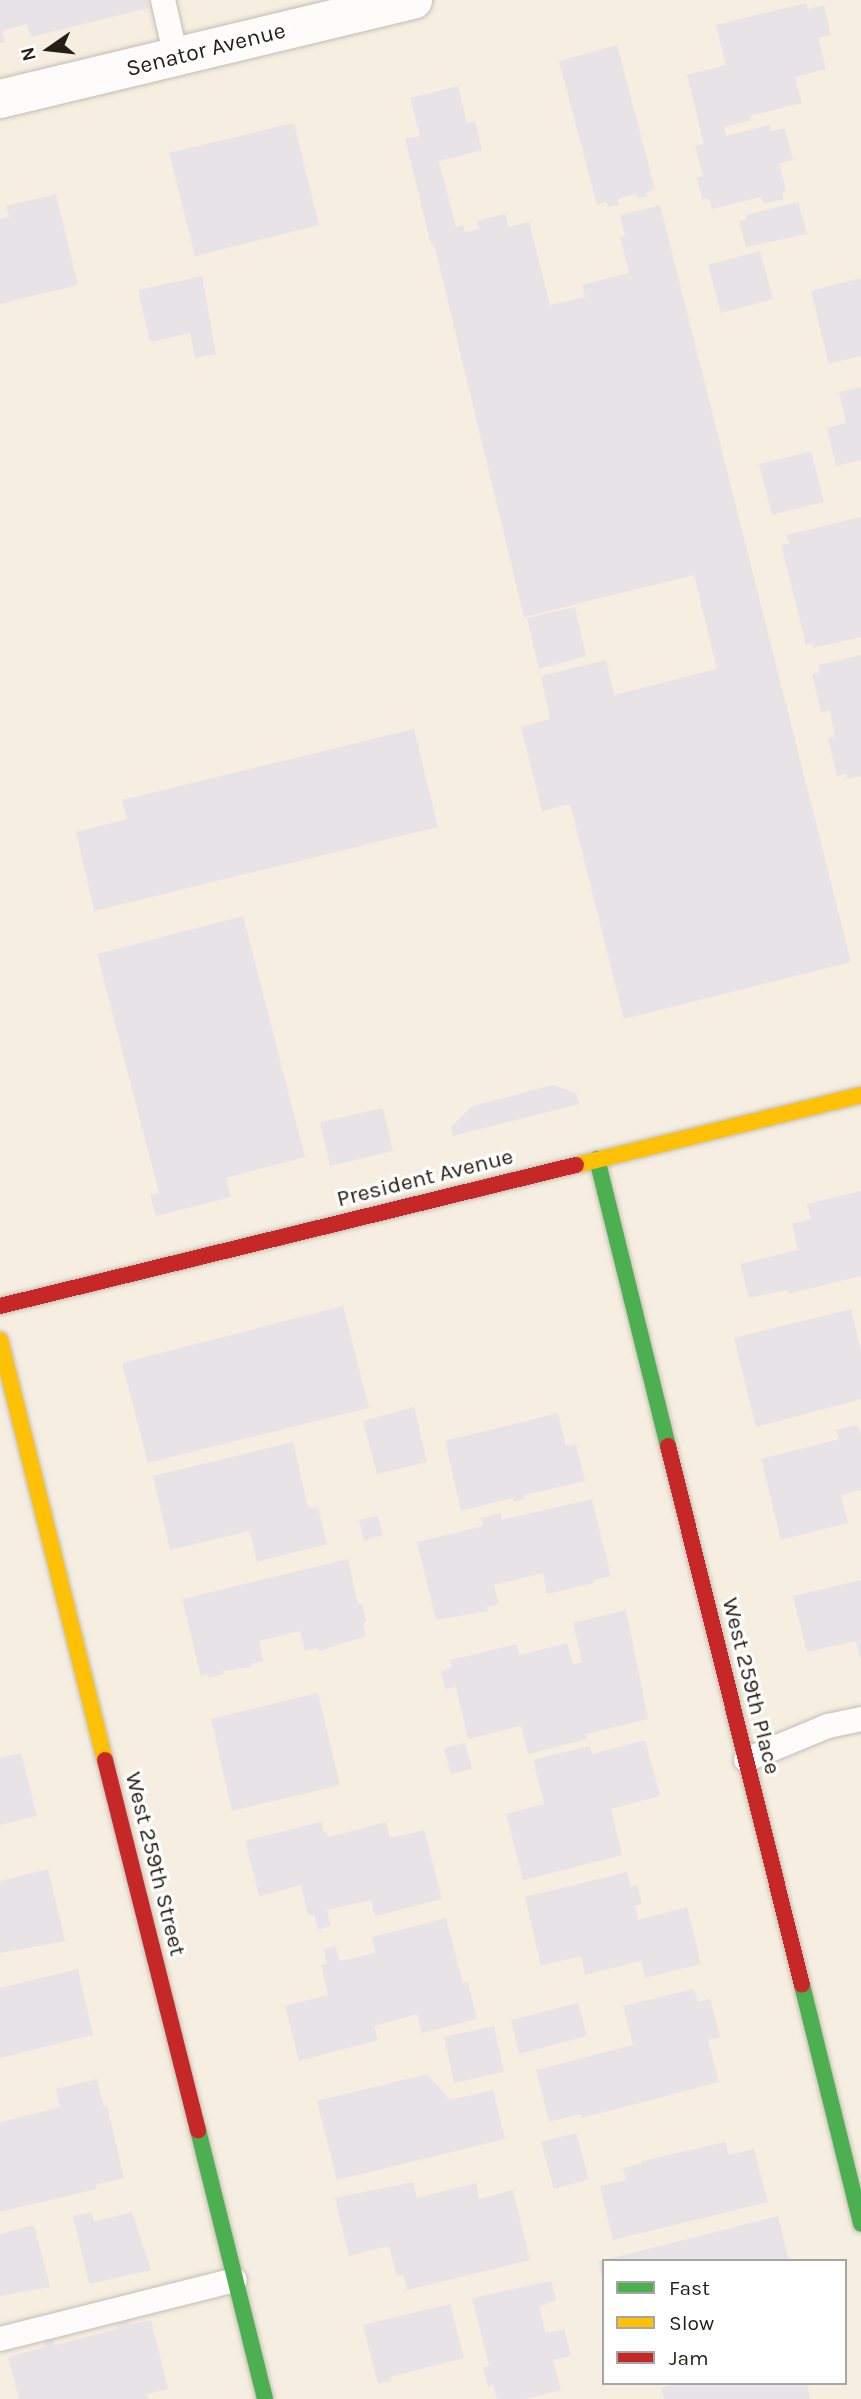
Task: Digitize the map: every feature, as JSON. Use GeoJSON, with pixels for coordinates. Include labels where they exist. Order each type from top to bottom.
{"type":"FeatureCollection","features":[{"type":"Feature","properties":{"kind":"street","name":"Senator Avenue"},"geometry":{"type":"LineString","coordinates":[[0,99],[413,0]]}},
{"type":"Feature","properties":{"kind":"street","name":"President Avenue"},"geometry":{"type":"LineString","coordinates":[[0,1306],[861,1095]]}},
{"type":"Feature","properties":{"kind":"street","name":"West 259th Place"},"geometry":{"type":"LineString","coordinates":[[597,1159],[861,2224]]}},
{"type":"Feature","properties":{"kind":"street","name":"West 259th Street"},"geometry":{"type":"LineString","coordinates":[[0,1340],[265,2399]]}},
{"type":"Feature","properties":{"kind":"lane"},"geometry":{"type":"LineString","coordinates":[[163,0],[176,57]]}},
{"type":"Feature","properties":{"kind":"lane"},"geometry":{"type":"LineString","coordinates":[[746,1760],[828,1726],[861,1719]]}},
{"type":"Feature","properties":{"kind":"lane"},"geometry":{"type":"LineString","coordinates":[[0,2339],[235,2280]]}},
{"type":"Feature","properties":{"kind":"building"},"geometry":{"type":"Polygon","coordinates":[[[0,0],[148,0],[149,8],[31,37],[27,24],[2,31],[5,42],[0,43],[0,0]]]}},
{"type":"Feature","properties":{"kind":"building"},"geometry":{"type":"Polygon","coordinates":[[[806,3],[808,9],[824,5],[831,35],[818,38],[826,69],[795,77],[802,103],[750,116],[751,120],[724,127],[726,136],[770,125],[771,131],[785,128],[793,160],[779,163],[786,191],[782,192],[784,199],[763,204],[761,197],[712,209],[709,198],[702,199],[697,178],[703,176],[695,146],[704,144],[687,75],[726,65],[716,25],[806,3]]]}},
{"type":"Feature","properties":{"kind":"building"},"geometry":{"type":"Polygon","coordinates":[[[617,45],[655,189],[646,193],[647,197],[637,199],[636,194],[618,199],[619,205],[609,207],[606,202],[597,205],[559,61],[617,45]]]}},
{"type":"Feature","properties":{"kind":"building"},"geometry":{"type":"Polygon","coordinates":[[[458,86],[467,123],[475,121],[482,150],[439,161],[456,227],[463,225],[465,232],[479,229],[477,221],[505,214],[509,227],[529,222],[550,305],[585,297],[582,285],[629,273],[620,237],[625,236],[620,215],[660,205],[851,962],[624,1019],[570,804],[542,811],[521,727],[550,719],[541,676],[606,660],[614,695],[717,669],[694,575],[524,617],[434,244],[431,244],[405,139],[420,136],[410,98],[458,86]]]}},
{"type":"Feature","properties":{"kind":"building"},"geometry":{"type":"Polygon","coordinates":[[[294,123],[319,225],[195,256],[169,153],[294,123]]]}},
{"type":"Feature","properties":{"kind":"building"},"geometry":{"type":"Polygon","coordinates":[[[56,194],[78,285],[0,304],[0,219],[9,217],[6,206],[56,194]]]}},
{"type":"Feature","properties":{"kind":"building"},"geometry":{"type":"Polygon","coordinates":[[[798,202],[807,234],[746,247],[739,221],[747,219],[746,215],[798,202]]]}},
{"type":"Feature","properties":{"kind":"building"},"geometry":{"type":"Polygon","coordinates":[[[760,251],[773,299],[721,313],[708,265],[760,251]]]}},
{"type":"Feature","properties":{"kind":"building"},"geometry":{"type":"Polygon","coordinates":[[[202,276],[216,354],[195,358],[190,333],[150,342],[138,290],[202,276]]]}},
{"type":"Feature","properties":{"kind":"building"},"geometry":{"type":"Polygon","coordinates":[[[861,278],[861,356],[829,364],[811,291],[861,278]]]}},
{"type":"Feature","properties":{"kind":"building"},"geometry":{"type":"Polygon","coordinates":[[[861,387],[861,460],[836,466],[827,428],[846,423],[839,392],[861,387]]]}},
{"type":"Feature","properties":{"kind":"building"},"geometry":{"type":"Polygon","coordinates":[[[811,451],[824,502],[772,515],[759,464],[811,451]]]}},
{"type":"Feature","properties":{"kind":"building"},"geometry":{"type":"Polygon","coordinates":[[[861,517],[861,637],[813,648],[812,643],[806,645],[781,545],[789,543],[786,535],[861,517]]]}},
{"type":"Feature","properties":{"kind":"building"},"geometry":{"type":"Polygon","coordinates":[[[575,607],[586,656],[539,669],[527,618],[575,607]]]}},
{"type":"Feature","properties":{"kind":"building"},"geometry":{"type":"Polygon","coordinates":[[[861,655],[861,776],[848,779],[846,774],[837,776],[828,738],[835,737],[830,710],[821,712],[812,674],[820,672],[818,665],[861,655]]]}},
{"type":"Feature","properties":{"kind":"building"},"geometry":{"type":"Polygon","coordinates":[[[414,729],[438,827],[94,911],[76,832],[127,819],[122,800],[414,729]]]}},
{"type":"Feature","properties":{"kind":"building"},"geometry":{"type":"Polygon","coordinates":[[[243,916],[305,1157],[226,1178],[231,1197],[156,1216],[150,1195],[159,1193],[97,954],[243,916]]]}},
{"type":"Feature","properties":{"kind":"building"},"geometry":{"type":"Polygon","coordinates":[[[553,1085],[576,1093],[579,1104],[453,1136],[451,1127],[472,1106],[553,1085]]]}},
{"type":"Feature","properties":{"kind":"building"},"geometry":{"type":"Polygon","coordinates":[[[383,1108],[393,1151],[330,1166],[320,1122],[383,1108]]]}},
{"type":"Feature","properties":{"kind":"building"},"geometry":{"type":"Polygon","coordinates":[[[861,1191],[861,1276],[789,1294],[787,1290],[749,1298],[740,1264],[798,1250],[792,1224],[811,1219],[807,1204],[861,1191]]]}},
{"type":"Feature","properties":{"kind":"building"},"geometry":{"type":"Polygon","coordinates":[[[343,1306],[369,1408],[148,1463],[122,1363],[343,1306]]]}},
{"type":"Feature","properties":{"kind":"building"},"geometry":{"type":"Polygon","coordinates":[[[851,1309],[861,1352],[861,1399],[756,1427],[734,1338],[851,1309]]]}},
{"type":"Feature","properties":{"kind":"building"},"geometry":{"type":"Polygon","coordinates":[[[414,1407],[427,1462],[377,1474],[363,1421],[414,1407]]]}},
{"type":"Feature","properties":{"kind":"building"},"geometry":{"type":"Polygon","coordinates":[[[558,1413],[566,1446],[576,1444],[585,1481],[524,1495],[525,1499],[514,1502],[513,1498],[461,1511],[445,1441],[558,1413]]]}},
{"type":"Feature","properties":{"kind":"building"},"geometry":{"type":"Polygon","coordinates":[[[857,1425],[861,1434],[861,1490],[841,1495],[848,1523],[781,1540],[761,1459],[839,1439],[836,1430],[857,1425]]]}},
{"type":"Feature","properties":{"kind":"building"},"geometry":{"type":"Polygon","coordinates":[[[293,1442],[308,1508],[318,1507],[327,1544],[257,1562],[250,1531],[170,1550],[153,1476],[293,1442]]]}},
{"type":"Feature","properties":{"kind":"building"},"geometry":{"type":"Polygon","coordinates":[[[592,1499],[611,1576],[594,1580],[594,1583],[547,1594],[543,1573],[494,1585],[499,1604],[487,1607],[488,1611],[436,1620],[417,1542],[483,1526],[481,1518],[501,1513],[502,1520],[592,1499]]]}},
{"type":"Feature","properties":{"kind":"building"},"geometry":{"type":"Polygon","coordinates":[[[378,1516],[383,1535],[364,1541],[359,1520],[378,1516]]]}},
{"type":"Feature","properties":{"kind":"building"},"geometry":{"type":"Polygon","coordinates":[[[348,1559],[358,1604],[362,1603],[366,1636],[319,1651],[318,1648],[305,1651],[300,1631],[259,1641],[263,1661],[251,1664],[251,1667],[223,1671],[223,1674],[209,1678],[208,1674],[201,1676],[182,1599],[348,1559]]]}},
{"type":"Feature","properties":{"kind":"building"},"geometry":{"type":"Polygon","coordinates":[[[861,1580],[861,1659],[855,1641],[807,1652],[793,1596],[861,1580]]]}},
{"type":"Feature","properties":{"kind":"building"},"geometry":{"type":"Polygon","coordinates":[[[626,1610],[648,1719],[586,1734],[587,1739],[528,1754],[521,1726],[468,1739],[456,1687],[445,1689],[441,1671],[452,1668],[450,1660],[517,1644],[519,1655],[567,1643],[573,1664],[582,1662],[573,1623],[626,1610]]]}},
{"type":"Feature","properties":{"kind":"building"},"geometry":{"type":"Polygon","coordinates":[[[318,1693],[340,1785],[232,1811],[211,1719],[318,1693]]]}},
{"type":"Feature","properties":{"kind":"building"},"geometry":{"type":"Polygon","coordinates":[[[645,1740],[660,1796],[611,1809],[622,1855],[523,1880],[506,1814],[544,1804],[533,1760],[590,1746],[592,1754],[645,1740]]]}},
{"type":"Feature","properties":{"kind":"building"},"geometry":{"type":"Polygon","coordinates":[[[465,1743],[472,1769],[451,1774],[444,1748],[465,1743]]]}},
{"type":"Feature","properties":{"kind":"building"},"geometry":{"type":"Polygon","coordinates":[[[21,1753],[37,1816],[0,1825],[0,1758],[21,1753]]]}},
{"type":"Feature","properties":{"kind":"building"},"geometry":{"type":"Polygon","coordinates":[[[323,1821],[322,1829],[329,1837],[386,1822],[390,1838],[424,1830],[442,1899],[375,1916],[371,1900],[327,1910],[331,1926],[318,1930],[314,1914],[308,1915],[301,1885],[259,1896],[245,1841],[323,1821]]]}},
{"type":"Feature","properties":{"kind":"building"},"geometry":{"type":"Polygon","coordinates":[[[48,1869],[65,1941],[0,1953],[0,1881],[48,1869]]]}},
{"type":"Feature","properties":{"kind":"building"},"geometry":{"type":"Polygon","coordinates":[[[627,1872],[631,1887],[637,1885],[642,1904],[635,1906],[638,1920],[687,1907],[701,1964],[645,1978],[641,1961],[585,1975],[581,1956],[541,1966],[525,1897],[627,1872]]]}},
{"type":"Feature","properties":{"kind":"building"},"geometry":{"type":"Polygon","coordinates":[[[446,1918],[463,1983],[468,1982],[477,2019],[422,2033],[417,2014],[374,2026],[378,2040],[299,2061],[285,2006],[328,1995],[321,1965],[327,1964],[324,1949],[335,1946],[340,1961],[375,1953],[372,1937],[446,1918]]]}},
{"type":"Feature","properties":{"kind":"building"},"geometry":{"type":"Polygon","coordinates":[[[78,1969],[93,2035],[0,2058],[0,1988],[78,1969]]]}},
{"type":"Feature","properties":{"kind":"building"},"geometry":{"type":"Polygon","coordinates":[[[694,1989],[698,2002],[710,1999],[720,2037],[708,2040],[719,2082],[582,2118],[581,2114],[549,2122],[536,2070],[633,2045],[623,2006],[694,1989]]]}},
{"type":"Feature","properties":{"kind":"building"},"geometry":{"type":"Polygon","coordinates":[[[578,2003],[587,2036],[519,2054],[511,2020],[578,2003]]]}},
{"type":"Feature","properties":{"kind":"building"},"geometry":{"type":"Polygon","coordinates":[[[494,2026],[504,2072],[454,2083],[444,2037],[494,2026]]]}},
{"type":"Feature","properties":{"kind":"building"},"geometry":{"type":"Polygon","coordinates":[[[427,2074],[450,2100],[493,2090],[505,2139],[337,2180],[317,2101],[427,2074]]]}},
{"type":"Feature","properties":{"kind":"building"},"geometry":{"type":"Polygon","coordinates":[[[97,2079],[104,2107],[107,2106],[124,2178],[95,2185],[96,2189],[0,2212],[0,2122],[60,2107],[56,2089],[97,2079]]]}},
{"type":"Feature","properties":{"kind":"building"},"geometry":{"type":"Polygon","coordinates":[[[576,2133],[589,2179],[554,2189],[541,2142],[576,2133]]]}},
{"type":"Feature","properties":{"kind":"building"},"geometry":{"type":"Polygon","coordinates":[[[725,2142],[729,2155],[754,2149],[768,2202],[613,2240],[600,2186],[626,2180],[623,2168],[642,2161],[725,2142]]]}},
{"type":"Feature","properties":{"kind":"building"},"geometry":{"type":"Polygon","coordinates":[[[413,2182],[417,2198],[476,2183],[479,2199],[513,2190],[530,2260],[407,2290],[403,2274],[397,2276],[389,2246],[349,2256],[335,2198],[413,2182]]]}},
{"type":"Feature","properties":{"kind":"building"},"geometry":{"type":"Polygon","coordinates":[[[92,2212],[94,2222],[132,2212],[151,2270],[89,2284],[73,2216],[92,2212]]]}},
{"type":"Feature","properties":{"kind":"building"},"geometry":{"type":"Polygon","coordinates":[[[778,2216],[789,2259],[608,2259],[778,2216]]]}},
{"type":"Feature","properties":{"kind":"building"},"geometry":{"type":"Polygon","coordinates":[[[34,2225],[50,2287],[0,2296],[0,2234],[34,2225]]]}},
{"type":"Feature","properties":{"kind":"building"},"geometry":{"type":"Polygon","coordinates":[[[602,2260],[602,2277],[598,2261],[602,2260]]]}},
{"type":"Feature","properties":{"kind":"building"},"geometry":{"type":"Polygon","coordinates":[[[551,2281],[556,2300],[539,2307],[546,2333],[564,2329],[571,2356],[553,2360],[561,2390],[526,2399],[497,2399],[493,2384],[488,2386],[483,2367],[489,2366],[472,2298],[551,2281]]]}},
{"type":"Feature","properties":{"kind":"building"},"geometry":{"type":"Polygon","coordinates":[[[450,2304],[464,2358],[390,2377],[391,2381],[378,2384],[363,2325],[450,2304]]]}},
{"type":"Feature","properties":{"kind":"building"},"geometry":{"type":"Polygon","coordinates":[[[151,2320],[168,2389],[147,2394],[148,2399],[19,2399],[8,2357],[45,2347],[44,2341],[54,2339],[55,2345],[118,2329],[116,2324],[128,2321],[130,2325],[151,2320]]]}},
{"type":"Feature","properties":{"kind":"building"},"geometry":{"type":"Polygon","coordinates":[[[674,2385],[807,2385],[810,2399],[664,2399],[661,2388],[674,2385]]]}},
{"type":"Feature","properties":{"kind":"traffic: fast"},"geometry":{"type":"LineString","coordinates":[[597,1159],[668,1446]]}},
{"type":"Feature","properties":{"kind":"traffic: fast"},"geometry":{"type":"LineString","coordinates":[[802,1985],[861,2224]]}},
{"type":"Feature","properties":{"kind":"traffic: fast"},"geometry":{"type":"LineString","coordinates":[[198,2130],[265,2399]]}},
{"type":"Feature","properties":{"kind":"traffic: slow"},"geometry":{"type":"LineString","coordinates":[[576,1165],[861,1095]]}},
{"type":"Feature","properties":{"kind":"traffic: slow"},"geometry":{"type":"LineString","coordinates":[[0,1340],[105,1760]]}},
{"type":"Feature","properties":{"kind":"traffic: jam"},"geometry":{"type":"LineString","coordinates":[[0,1306],[576,1165]]}},
{"type":"Feature","properties":{"kind":"traffic: jam"},"geometry":{"type":"LineString","coordinates":[[668,1446],[802,1985]]}},
{"type":"Feature","properties":{"kind":"traffic: jam"},"geometry":{"type":"LineString","coordinates":[[105,1760],[198,2130]]}}]}
